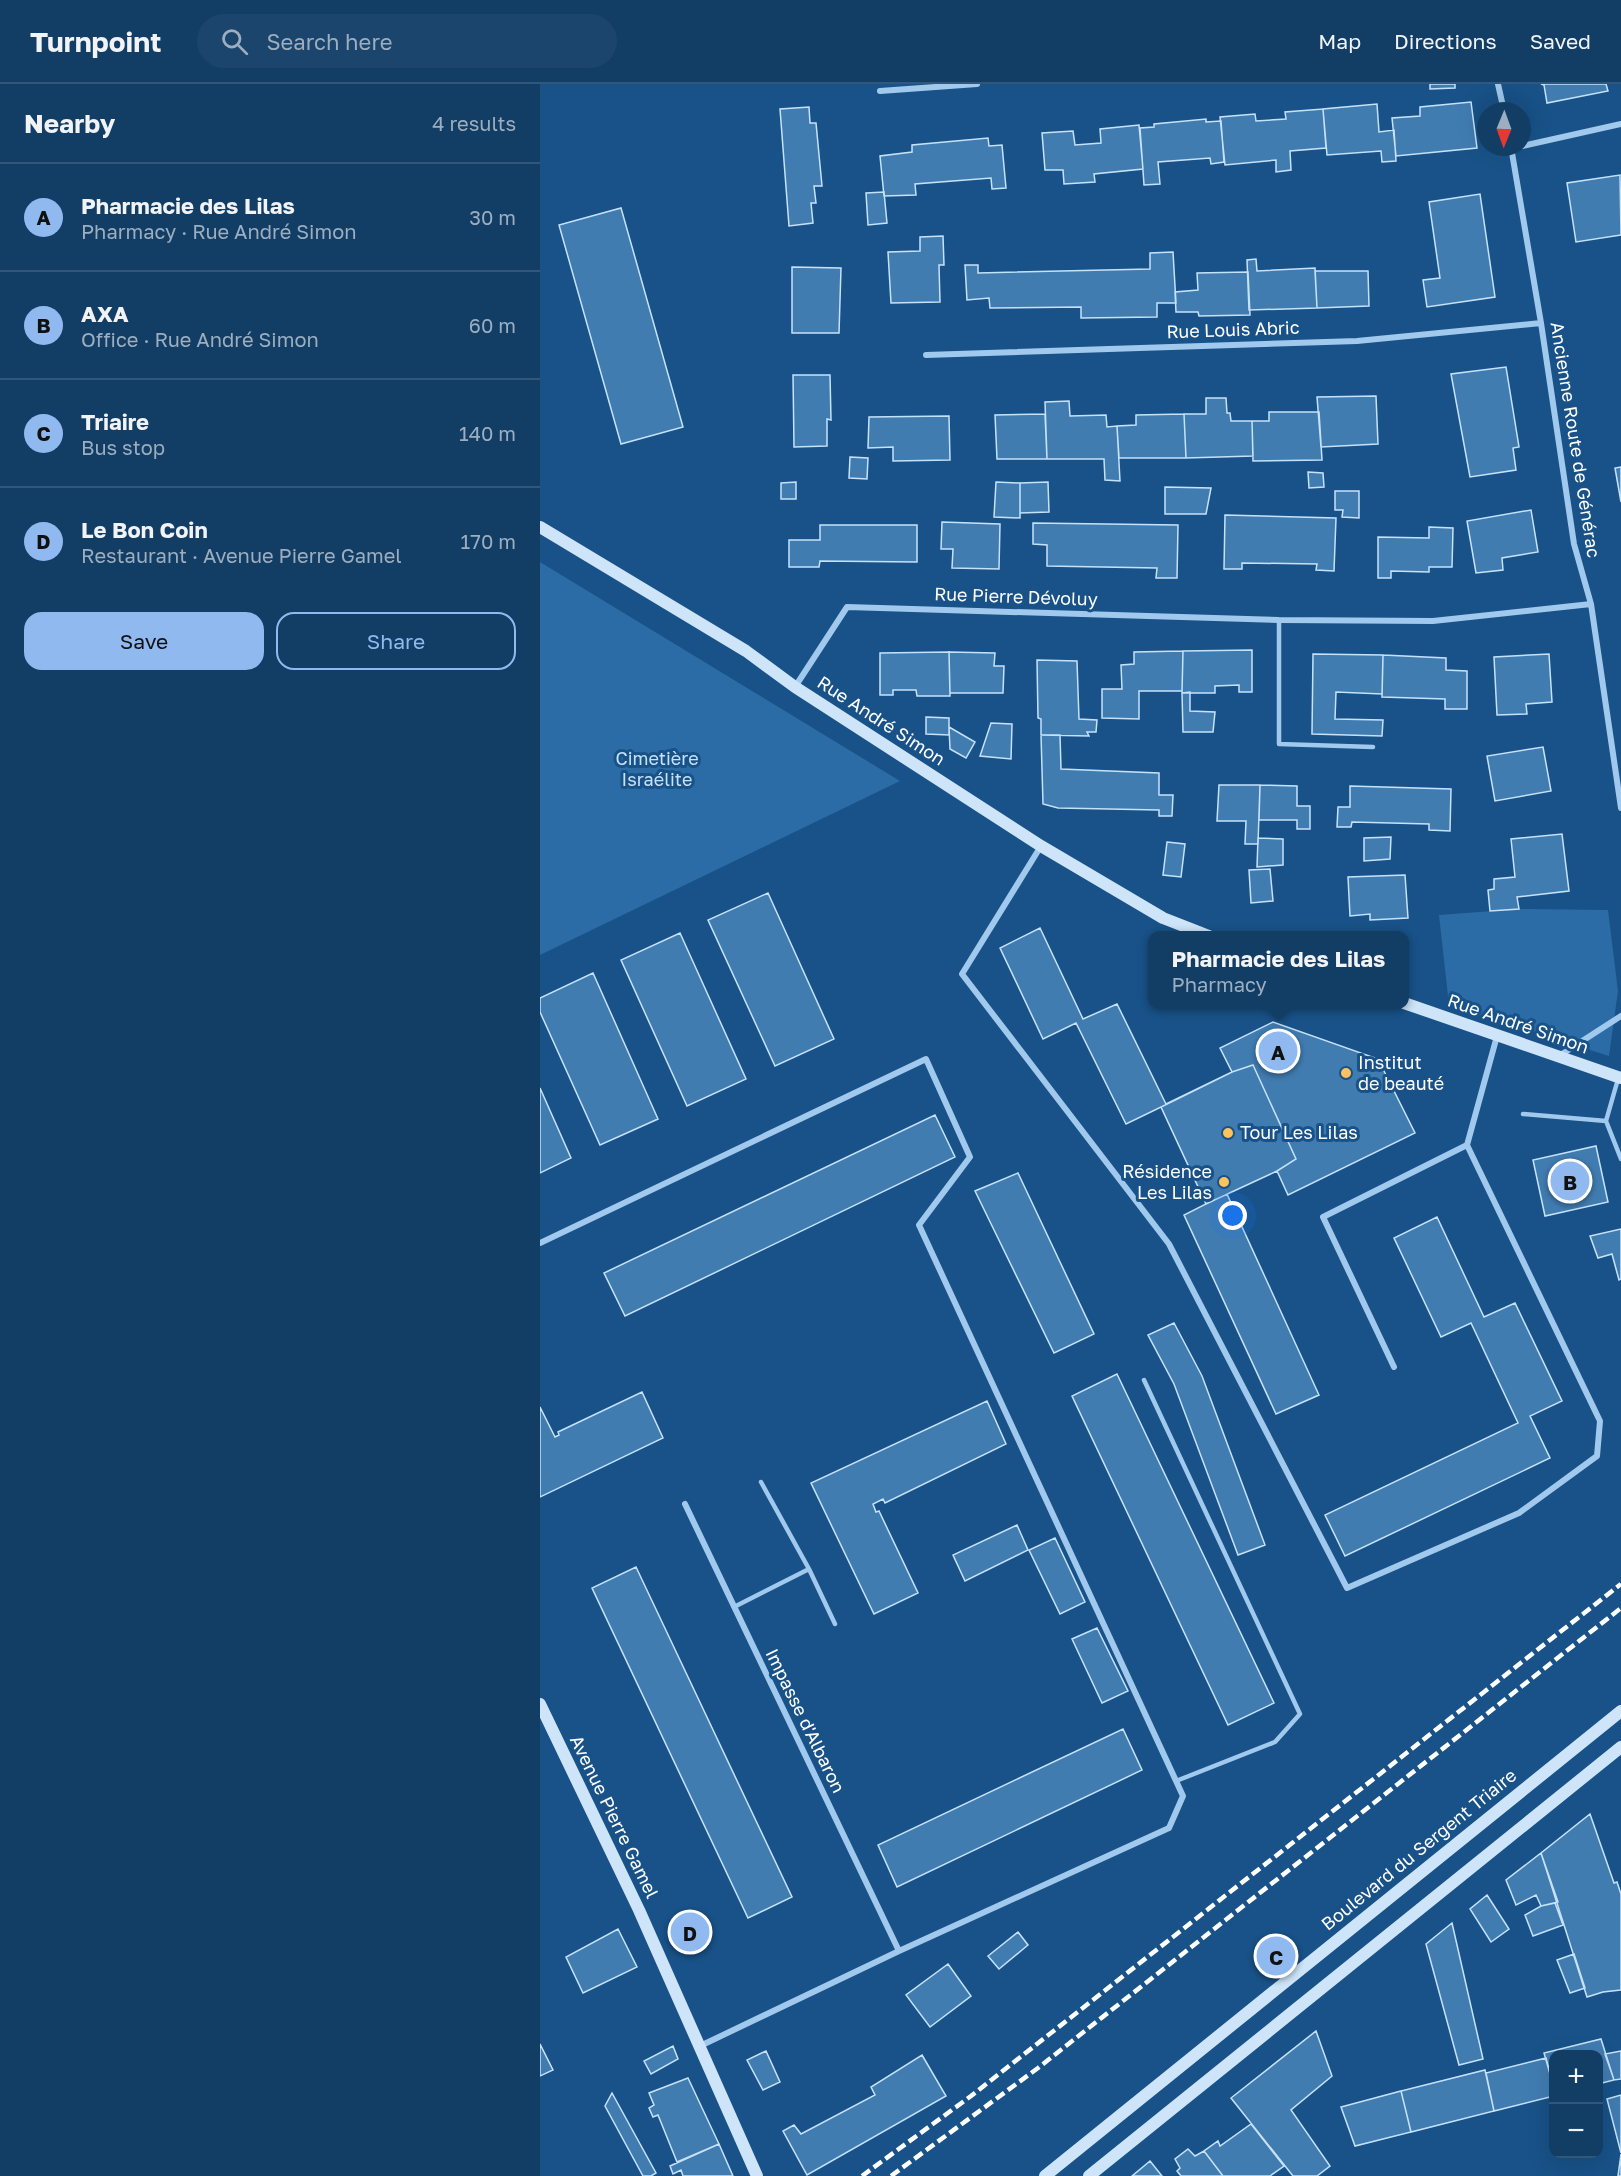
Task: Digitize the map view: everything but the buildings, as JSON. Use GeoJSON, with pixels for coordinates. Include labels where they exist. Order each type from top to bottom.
{"type":"FeatureCollection","features":[{"type":"Feature","properties":{"kind":"street"},"geometry":{"type":"LineString","coordinates":[[880,91],[977,84]]}},
{"type":"Feature","properties":{"kind":"street"},"geometry":{"type":"LineString","coordinates":[[1498,84],[1502,102]]}},
{"type":"Feature","properties":{"kind":"street"},"geometry":{"type":"LineString","coordinates":[[1531,145],[1621,123]]}},
{"type":"Feature","properties":{"kind":"street","name":"Ancienne Route de Générac"},"geometry":{"type":"LineString","coordinates":[[1513,156],[1574,544],[1591,604],[1621,808]]}},
{"type":"Feature","properties":{"kind":"street","name":"Rue Louis Abric"},"geometry":{"type":"LineString","coordinates":[[926,355],[1357,341],[1541,323]]}},
{"type":"Feature","properties":{"kind":"street","name":"Rue André Simon"},"geometry":{"type":"LineString","coordinates":[[540,527],[746,651],[795,687],[1041,846],[1163,918],[1196,931]]}},
{"type":"Feature","properties":{"kind":"street","name":"Rue Pierre Dévoluy"},"geometry":{"type":"LineString","coordinates":[[795,687],[847,607],[1279,620],[1433,621],[1591,604]]}},
{"type":"Feature","properties":{"kind":"street"},"geometry":{"type":"LineString","coordinates":[[1613,748],[1621,748]]}},
{"type":"Feature","properties":{"kind":"street"},"geometry":{"type":"LineString","coordinates":[[1041,846],[962,974],[1169,1244],[1347,1588],[1519,1513],[1597,1456],[1599,1421],[1467,1145],[1497,1035]]}},
{"type":"Feature","properties":{"kind":"street","name":"Rue André Simon"},"geometry":{"type":"LineString","coordinates":[[1409,1005],[1620,1077]]}},
{"type":"Feature","properties":{"kind":"street"},"geometry":{"type":"LineString","coordinates":[[1559,1056],[1621,1016]]}},
{"type":"Feature","properties":{"kind":"street"},"geometry":{"type":"LineString","coordinates":[[540,1243],[926,1059],[970,1157],[919,1225],[1183,1796],[1169,1828],[899,1951],[700,2046]]}},
{"type":"Feature","properties":{"kind":"street"},"geometry":{"type":"LineString","coordinates":[[1394,1367],[1323,1217],[1467,1145]]}},
{"type":"Feature","properties":{"kind":"street","name":"Impasse d'Albaron"},"geometry":{"type":"LineString","coordinates":[[685,1504],[899,1951]]}},
{"type":"Feature","properties":{"kind":"street","name":"Avenue Pierre Gamel"},"geometry":{"type":"LineString","coordinates":[[540,1704],[639,1910],[757,2176]]}},
{"type":"Feature","properties":{"kind":"street","name":"Boulevard du Sergent Triaire"},"geometry":{"type":"LineString","coordinates":[[1045,2176],[1621,1712]]}},
{"type":"Feature","properties":{"kind":"street"},"geometry":{"type":"LineString","coordinates":[[1089,2176],[1621,1747]]}},
{"type":"Feature","properties":{"kind":"lane"},"geometry":{"type":"LineString","coordinates":[[1279,620],[1279,744],[1373,747]]}},
{"type":"Feature","properties":{"kind":"lane"},"geometry":{"type":"LineString","coordinates":[[1620,1077],[1606,1121],[1621,1159]]}},
{"type":"Feature","properties":{"kind":"lane"},"geometry":{"type":"LineString","coordinates":[[1523,1114],[1606,1121]]}},
{"type":"Feature","properties":{"kind":"lane"},"geometry":{"type":"LineString","coordinates":[[1144,1380],[1300,1714],[1275,1742],[1176,1781]]}},
{"type":"Feature","properties":{"kind":"lane"},"geometry":{"type":"LineString","coordinates":[[761,1482],[809,1569],[835,1624]]}},
{"type":"Feature","properties":{"kind":"lane"},"geometry":{"type":"LineString","coordinates":[[734,1607],[809,1569]]}},
{"type":"Feature","properties":{"kind":"green space","name":"Cimetière Israélite"},"geometry":{"type":"Polygon","coordinates":[[[540,562],[900,781],[540,955],[540,562]]]}},
{"type":"Feature","properties":{"kind":"green space"},"geometry":{"type":"Polygon","coordinates":[[[1519,909],[1608,910],[1618,991],[1609,1056],[1449,1005],[1439,915],[1519,909]]]}},
{"type":"Feature","properties":{"kind":"railway"},"geometry":{"type":"LineString","coordinates":[[862,2176],[971,2096],[1621,1584]]}},
{"type":"Feature","properties":{"kind":"railway"},"geometry":{"type":"LineString","coordinates":[[891,2176],[1038,2068],[1621,1608]]}},
{"type":"Feature","properties":{"kind":"place","name":"Pharmacie des Lilas"},"geometry":{"type":"Point","coordinates":[1278,1051]}},
{"type":"Feature","properties":{"kind":"place","name":"Institut de beauté"},"geometry":{"type":"Point","coordinates":[1346,1073]}},
{"type":"Feature","properties":{"kind":"place","name":"Tour Les Lilas"},"geometry":{"type":"Point","coordinates":[1228,1133]}},
{"type":"Feature","properties":{"kind":"place","name":"AXA"},"geometry":{"type":"Point","coordinates":[1570,1181]}},
{"type":"Feature","properties":{"kind":"place","name":"Résidence Les Lilas"},"geometry":{"type":"Point","coordinates":[1224,1182]}},
{"type":"Feature","properties":{"kind":"place","name":"Le Bon Coin"},"geometry":{"type":"Point","coordinates":[690,1932]}},
{"type":"Feature","properties":{"kind":"place","name":"Triaire"},"geometry":{"type":"Point","coordinates":[1276,1956]}}]}
